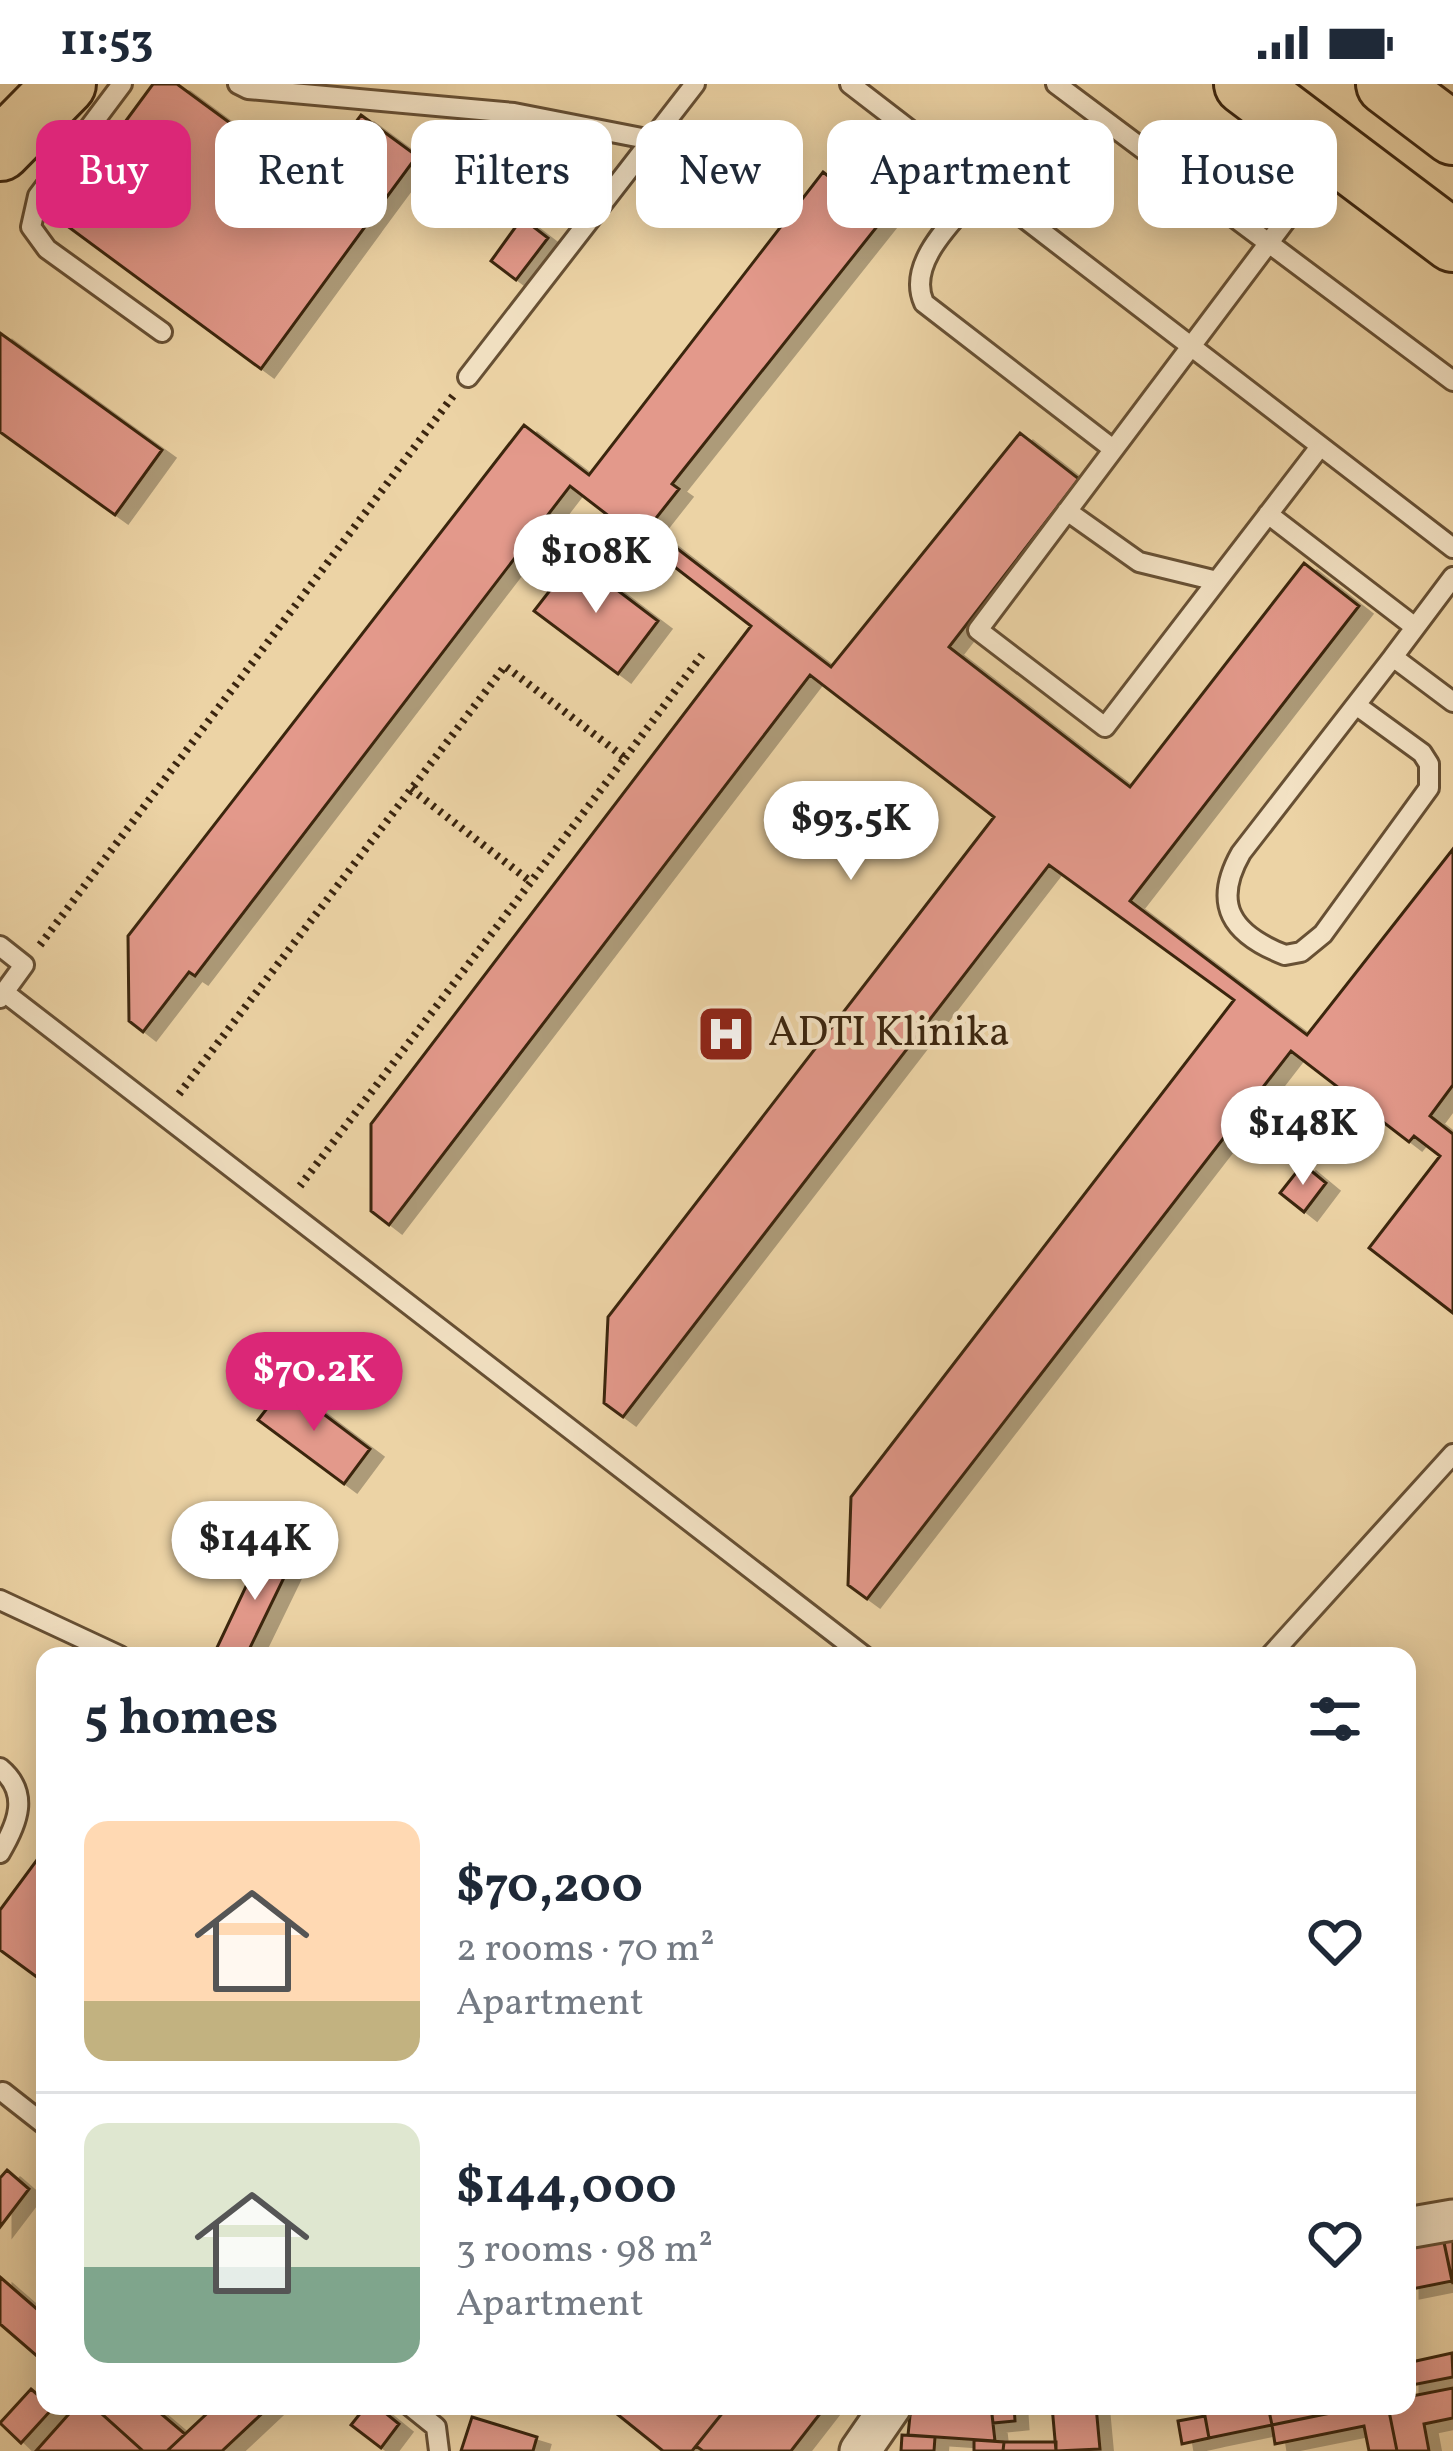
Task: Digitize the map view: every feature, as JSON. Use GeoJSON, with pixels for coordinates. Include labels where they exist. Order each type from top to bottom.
{"type":"FeatureCollection","features":[{"type":"Feature","properties":{"kind":"main road"},"geometry":{"type":"LineString","coordinates":[[0,150],[65,84]]}},
{"type":"Feature","properties":{"kind":"main road"},"geometry":{"type":"LineString","coordinates":[[1245,84],[1292,120]]}},
{"type":"Feature","properties":{"kind":"main road"},"geometry":{"type":"LineString","coordinates":[[1387,84],[1453,134]]}},
{"type":"Feature","properties":{"kind":"main road"},"geometry":{"type":"LineString","coordinates":[[1337,154],[1453,241]]}},
{"type":"Feature","properties":{"kind":"street"},"geometry":{"type":"LineString","coordinates":[[1416,2226],[1453,2220]]}},
{"type":"Feature","properties":{"kind":"street"},"geometry":{"type":"LineString","coordinates":[[860,2451],[885,2415]]}},
{"type":"Feature","properties":{"kind":"lane"},"geometry":{"type":"LineString","coordinates":[[122,84],[38,196],[32,227],[46,249],[162,332]]}},
{"type":"Feature","properties":{"kind":"lane"},"geometry":{"type":"LineString","coordinates":[[238,84],[248,89],[514,112],[636,137]]}},
{"type":"Feature","properties":{"kind":"lane"},"geometry":{"type":"LineString","coordinates":[[667,120],[695,84]]}},
{"type":"Feature","properties":{"kind":"lane"},"geometry":{"type":"LineString","coordinates":[[850,84],[897,120]]}},
{"type":"Feature","properties":{"kind":"lane"},"geometry":{"type":"LineString","coordinates":[[1056,84],[1453,381]]}},
{"type":"Feature","properties":{"kind":"lane"},"geometry":{"type":"LineString","coordinates":[[468,377],[636,161]]}},
{"type":"Feature","properties":{"kind":"lane"},"geometry":{"type":"LineString","coordinates":[[949,228],[918,275],[924,303],[1113,449]]}},
{"type":"Feature","properties":{"kind":"lane"},"geometry":{"type":"LineString","coordinates":[[1036,228],[1453,548]]}},
{"type":"Feature","properties":{"kind":"lane"},"geometry":{"type":"LineString","coordinates":[[1280,228],[978,630],[1105,727],[1319,448]]}},
{"type":"Feature","properties":{"kind":"lane"},"geometry":{"type":"LineString","coordinates":[[1067,511],[1139,562],[1217,581]]}},
{"type":"Feature","properties":{"kind":"lane"},"geometry":{"type":"LineString","coordinates":[[1268,514],[1415,627]]}},
{"type":"Feature","properties":{"kind":"lane"},"geometry":{"type":"LineString","coordinates":[[1356,705],[1422,753],[1432,776],[1429,788],[1323,934],[1301,952],[1285,955],[1228,912],[1223,895],[1228,876],[1356,705],[1453,578]]}},
{"type":"Feature","properties":{"kind":"lane"},"geometry":{"type":"LineString","coordinates":[[1393,657],[1453,702]]}},
{"type":"Feature","properties":{"kind":"lane"},"geometry":{"type":"LineString","coordinates":[[0,946],[24,965],[2,995],[164,1114],[852,1647]]}},
{"type":"Feature","properties":{"kind":"lane"},"geometry":{"type":"LineString","coordinates":[[1278,1647],[1453,1454]]}},
{"type":"Feature","properties":{"kind":"lane"},"geometry":{"type":"LineString","coordinates":[[0,1600],[101,1647]]}},
{"type":"Feature","properties":{"kind":"lane"},"geometry":{"type":"LineString","coordinates":[[0,1768],[13,1779],[20,1796],[17,1820],[0,1853]]}},
{"type":"Feature","properties":{"kind":"lane"},"geometry":{"type":"LineString","coordinates":[[3,2092],[36,2118]]}},
{"type":"Feature","properties":{"kind":"lane"},"geometry":{"type":"LineString","coordinates":[[421,2415],[436,2427],[439,2451]]}},
{"type":"Feature","properties":{"kind":"path"},"geometry":{"type":"LineString","coordinates":[[24,965],[468,377]]}},
{"type":"Feature","properties":{"kind":"path"},"geometry":{"type":"LineString","coordinates":[[284,1208],[701,656]]}},
{"type":"Feature","properties":{"kind":"path"},"geometry":{"type":"LineString","coordinates":[[164,1114],[505,666],[626,758]]}},
{"type":"Feature","properties":{"kind":"path"},"geometry":{"type":"LineString","coordinates":[[411,789],[531,882]]}},
{"type":"Feature","properties":{"kind":"building"},"geometry":{"type":"Polygon","coordinates":[[[153,84],[177,84],[226,120],[215,120],[215,228],[364,228],[261,369],[70,228],[191,228],[191,120],[126,120],[153,84]]]}},
{"type":"Feature","properties":{"kind":"building"},"geometry":{"type":"Polygon","coordinates":[[[387,134],[411,152],[411,164],[387,197],[387,134]]]}},
{"type":"Feature","properties":{"kind":"building"},"geometry":{"type":"Polygon","coordinates":[[[823,172],[827,175],[827,228],[876,228],[672,484],[679,489],[649,527],[831,667],[1020,433],[1079,479],[949,647],[1130,787],[1304,563],[1359,606],[1130,901],[1307,1035],[1453,849],[1453,1085],[1430,1116],[1453,1134],[1453,1313],[1369,1248],[1440,1156],[1414,1136],[1409,1142],[1291,1051],[867,1599],[848,1585],[851,1497],[1234,1000],[1049,865],[623,1417],[604,1403],[608,1317],[994,817],[810,675],[389,1225],[371,1211],[371,1124],[751,626],[570,486],[195,976],[189,972],[143,1032],[129,1021],[128,936],[524,425],[589,475],[780,228],[803,228],[803,198],[823,172]]]}},
{"type":"Feature","properties":{"kind":"building"},"geometry":{"type":"Polygon","coordinates":[[[515,228],[535,228],[548,238],[516,280],[491,261],[515,228]]]}},
{"type":"Feature","properties":{"kind":"building"},"geometry":{"type":"Polygon","coordinates":[[[0,333],[162,450],[115,515],[0,432],[0,333]]]}},
{"type":"Feature","properties":{"kind":"building"},"geometry":{"type":"Polygon","coordinates":[[[575,558],[658,621],[618,674],[534,611],[575,558]]]}},
{"type":"Feature","properties":{"kind":"building"},"geometry":{"type":"Polygon","coordinates":[[[1303,1164],[1326,1183],[1304,1212],[1280,1193],[1303,1164]]]}},
{"type":"Feature","properties":{"kind":"building"},"geometry":{"type":"Polygon","coordinates":[[[285,1385],[370,1449],[344,1484],[258,1420],[285,1385]]]}},
{"type":"Feature","properties":{"kind":"building"},"geometry":{"type":"Polygon","coordinates":[[[266,1544],[294,1557],[250,1647],[217,1647],[266,1544]]]}},
{"type":"Feature","properties":{"kind":"building"},"geometry":{"type":"Polygon","coordinates":[[[36,1861],[36,1976],[0,1950],[0,1910],[36,1861]]]}},
{"type":"Feature","properties":{"kind":"building"},"geometry":{"type":"Polygon","coordinates":[[[7,2170],[29,2189],[0,2227],[0,2178],[7,2170]]]}},
{"type":"Feature","properties":{"kind":"building"},"geometry":{"type":"Polygon","coordinates":[[[1453,2232],[1453,2284],[1442,2233],[1453,2232]]]}},
{"type":"Feature","properties":{"kind":"building"},"geometry":{"type":"Polygon","coordinates":[[[1442,2233],[1452,2281],[1416,2288],[1416,2238],[1442,2233]]]}},
{"type":"Feature","properties":{"kind":"building"},"geometry":{"type":"Polygon","coordinates":[[[0,2277],[36,2308],[36,2355],[0,2324],[0,2277]]]}},
{"type":"Feature","properties":{"kind":"building"},"geometry":{"type":"Polygon","coordinates":[[[1452,2353],[1453,2377],[1416,2384],[1416,2361],[1452,2353]]]}},
{"type":"Feature","properties":{"kind":"building"},"geometry":{"type":"Polygon","coordinates":[[[1453,2388],[1453,2418],[1424,2424],[1429,2451],[1397,2451],[1390,2415],[1416,2415],[1416,2395],[1453,2388]]]}},
{"type":"Feature","properties":{"kind":"building"},"geometry":{"type":"Polygon","coordinates":[[[31,2389],[36,2393],[36,2415],[47,2415],[21,2443],[0,2423],[31,2389]]]}},
{"type":"Feature","properties":{"kind":"building"},"geometry":{"type":"Polygon","coordinates":[[[68,2415],[103,2415],[143,2451],[36,2451],[68,2415]]]}},
{"type":"Feature","properties":{"kind":"building"},"geometry":{"type":"Polygon","coordinates":[[[103,2415],[163,2415],[185,2434],[167,2451],[143,2451],[103,2415]]]}},
{"type":"Feature","properties":{"kind":"building"},"geometry":{"type":"Polygon","coordinates":[[[205,2415],[260,2415],[222,2451],[167,2451],[205,2415]]]}},
{"type":"Feature","properties":{"kind":"building"},"geometry":{"type":"Polygon","coordinates":[[[359,2415],[388,2415],[399,2424],[381,2448],[351,2425],[359,2415]]]}},
{"type":"Feature","properties":{"kind":"building"},"geometry":{"type":"Polygon","coordinates":[[[618,2415],[721,2415],[692,2451],[663,2451],[618,2415]]]}},
{"type":"Feature","properties":{"kind":"building"},"geometry":{"type":"Polygon","coordinates":[[[721,2415],[819,2415],[791,2451],[703,2451],[696,2446],[721,2415]]]}},
{"type":"Feature","properties":{"kind":"building"},"geometry":{"type":"Polygon","coordinates":[[[910,2415],[992,2415],[995,2441],[908,2435],[910,2415]]]}},
{"type":"Feature","properties":{"kind":"building"},"geometry":{"type":"Polygon","coordinates":[[[992,2415],[1015,2415],[1015,2421],[993,2423],[992,2415]]]}},
{"type":"Feature","properties":{"kind":"building"},"geometry":{"type":"Polygon","coordinates":[[[1053,2415],[1097,2415],[1100,2449],[1056,2451],[1053,2415]]]}},
{"type":"Feature","properties":{"kind":"building"},"geometry":{"type":"Polygon","coordinates":[[[1205,2415],[1270,2415],[1272,2425],[1209,2438],[1205,2415]]]}},
{"type":"Feature","properties":{"kind":"building"},"geometry":{"type":"Polygon","coordinates":[[[1270,2415],[1320,2415],[1272,2425],[1270,2415]]]}},
{"type":"Feature","properties":{"kind":"building"},"geometry":{"type":"Polygon","coordinates":[[[1321,2415],[1390,2415],[1397,2451],[1369,2451],[1364,2426],[1275,2444],[1272,2425],[1321,2415]]]}},
{"type":"Feature","properties":{"kind":"building"},"geometry":{"type":"Polygon","coordinates":[[[1205,2416],[1209,2438],[1182,2444],[1178,2421],[1205,2416]]]}},
{"type":"Feature","properties":{"kind":"building"},"geometry":{"type":"Polygon","coordinates":[[[472,2417],[537,2437],[533,2451],[461,2451],[472,2417]]]}},
{"type":"Feature","properties":{"kind":"building"},"geometry":{"type":"Polygon","coordinates":[[[902,2435],[935,2437],[934,2451],[901,2451],[902,2435]]]}},
{"type":"Feature","properties":{"kind":"building"},"geometry":{"type":"Polygon","coordinates":[[[974,2440],[1004,2442],[1003,2451],[974,2451],[974,2440]]]}},
{"type":"Feature","properties":{"kind":"building"},"geometry":{"type":"Polygon","coordinates":[[[1004,2442],[1056,2442],[1056,2451],[1003,2451],[1004,2442]]]}},
{"type":"Feature","properties":{"kind":"place","name":"ADTI Klinika"},"geometry":{"type":"Point","coordinates":[726,1034]}}]}
